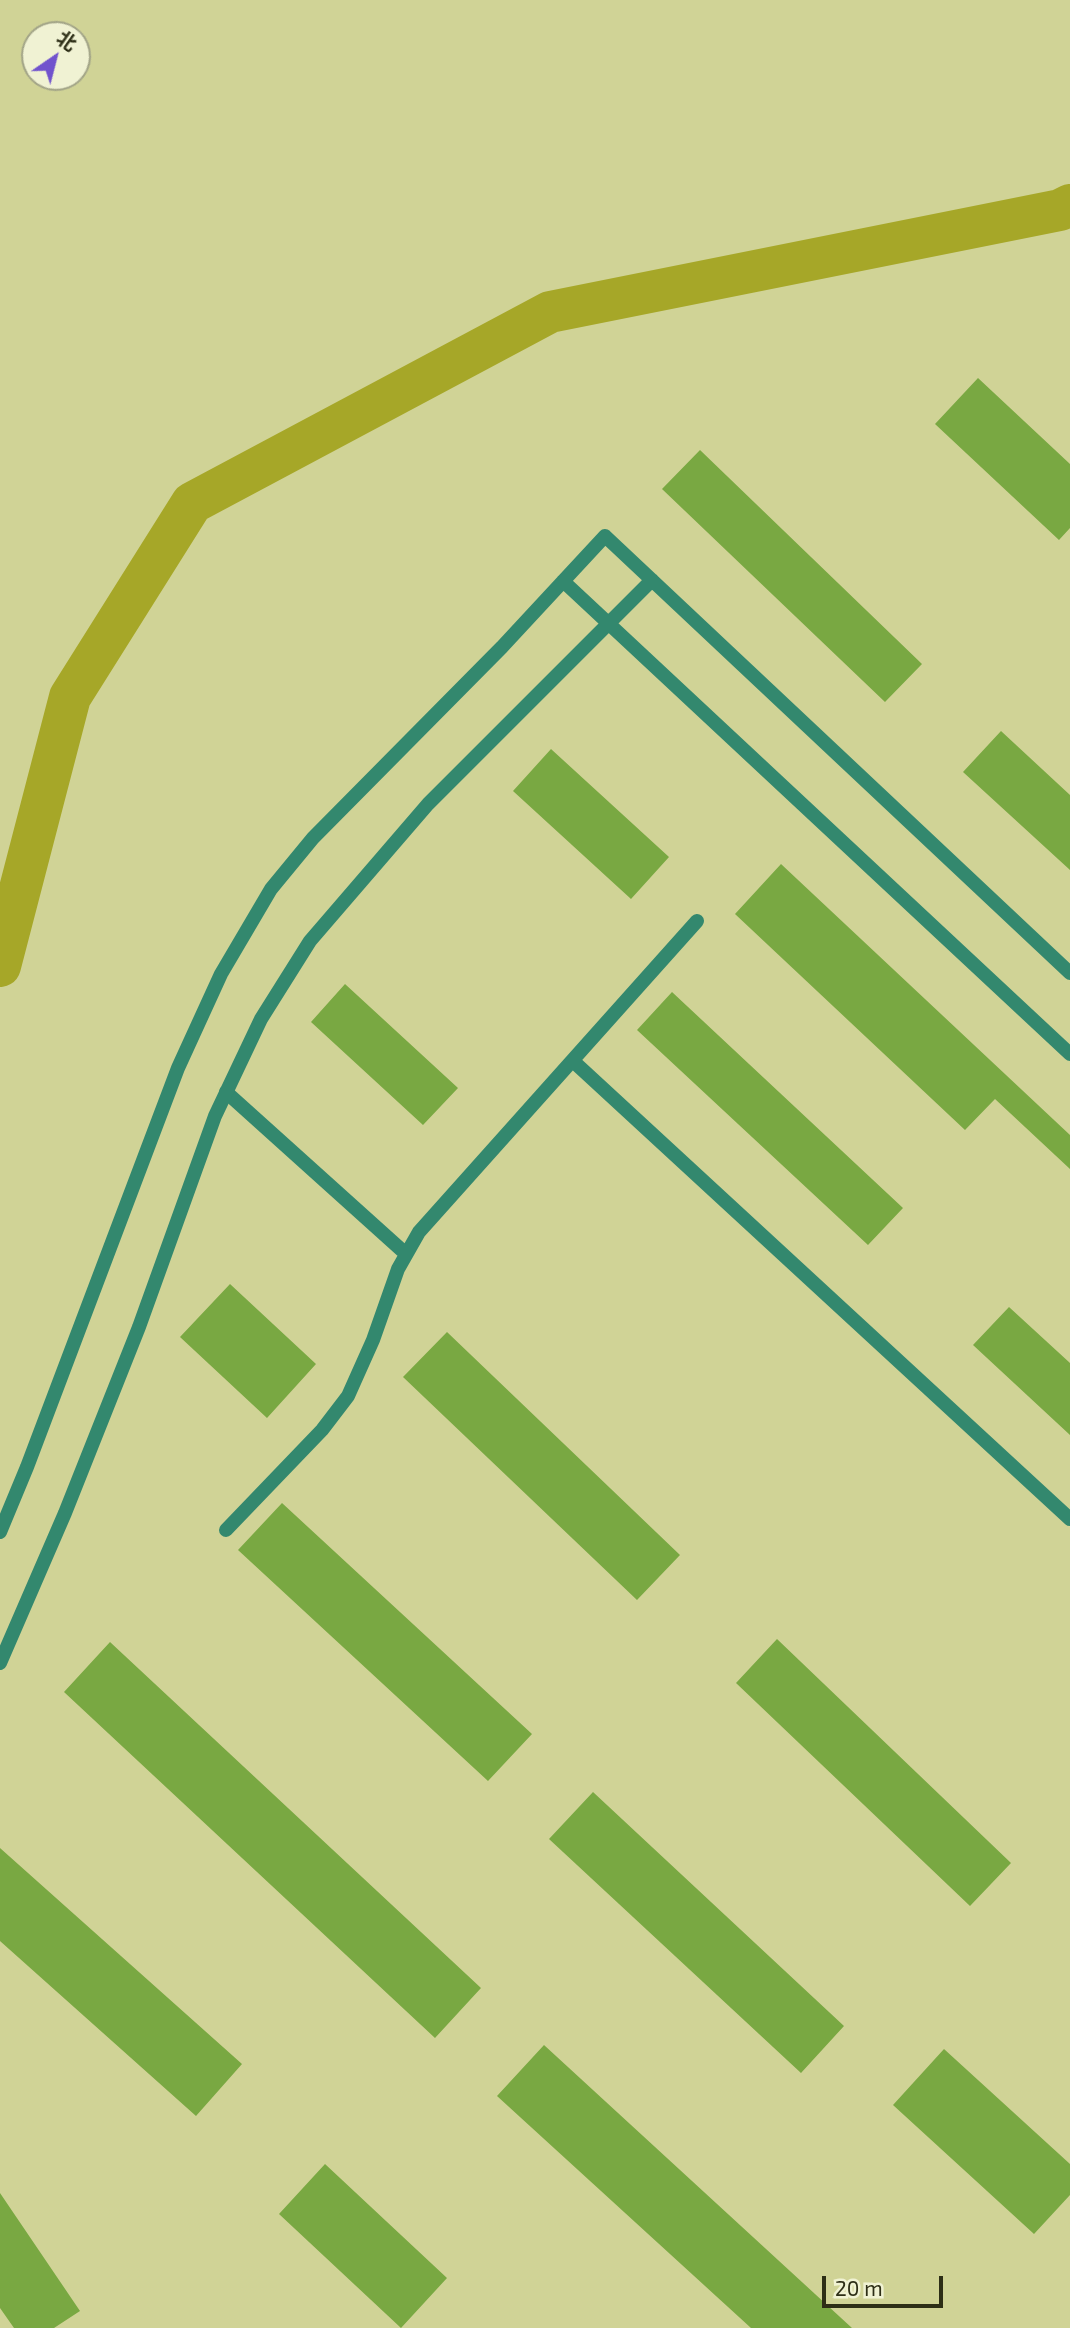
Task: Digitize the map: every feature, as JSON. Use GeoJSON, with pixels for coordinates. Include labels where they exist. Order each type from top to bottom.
{"type":"FeatureCollection","features":[{"type":"Feature","properties":{"kind":"street"},"geometry":{"type":"LineString","coordinates":[[0,1532],[177,1068],[221,974],[271,889],[313,838],[502,647],[605,536],[1070,973]]}},
{"type":"Feature","properties":{"kind":"street"},"geometry":{"type":"LineString","coordinates":[[0,1663],[60,1525],[134,1340],[215,1116],[261,1018],[310,941],[428,804],[652,580]]}},
{"type":"Feature","properties":{"kind":"street"},"geometry":{"type":"LineString","coordinates":[[563,581],[1070,1054]]}},
{"type":"Feature","properties":{"kind":"street"},"geometry":{"type":"LineString","coordinates":[[226,1530],[322,1430],[348,1396],[373,1340],[398,1269],[419,1232],[697,921]]}},
{"type":"Feature","properties":{"kind":"street"},"geometry":{"type":"LineString","coordinates":[[573,1061],[1070,1519]]}},
{"type":"Feature","properties":{"kind":"street"},"geometry":{"type":"LineString","coordinates":[[226,1092],[406,1254]]}},
{"type":"Feature","properties":{"kind":"building"},"geometry":{"type":"Polygon","coordinates":[[[978,378],[1070,464],[1070,528],[1059,540],[935,424],[978,378]]]}},
{"type":"Feature","properties":{"kind":"building"},"geometry":{"type":"Polygon","coordinates":[[[700,450],[922,664],[885,702],[662,489],[700,450]]]}},
{"type":"Feature","properties":{"kind":"building"},"geometry":{"type":"Polygon","coordinates":[[[1001,731],[1070,795],[1070,870],[963,772],[1001,731]]]}},
{"type":"Feature","properties":{"kind":"building"},"geometry":{"type":"Polygon","coordinates":[[[551,749],[669,857],[631,899],[513,791],[551,749]]]}},
{"type":"Feature","properties":{"kind":"building"},"geometry":{"type":"Polygon","coordinates":[[[781,864],[1070,1135],[1070,1169],[995,1099],[965,1130],[735,914],[781,864]]]}},
{"type":"Feature","properties":{"kind":"building"},"geometry":{"type":"Polygon","coordinates":[[[345,984],[458,1088],[423,1125],[311,1022],[345,984]]]}},
{"type":"Feature","properties":{"kind":"building"},"geometry":{"type":"Polygon","coordinates":[[[672,992],[903,1208],[868,1245],[637,1030],[672,992]]]}},
{"type":"Feature","properties":{"kind":"building"},"geometry":{"type":"Polygon","coordinates":[[[230,1284],[316,1364],[267,1418],[180,1337],[230,1284]]]}},
{"type":"Feature","properties":{"kind":"building"},"geometry":{"type":"Polygon","coordinates":[[[1009,1307],[1070,1363],[1070,1435],[973,1345],[1009,1307]]]}},
{"type":"Feature","properties":{"kind":"building"},"geometry":{"type":"Polygon","coordinates":[[[447,1332],[680,1555],[637,1600],[403,1377],[447,1332]]]}},
{"type":"Feature","properties":{"kind":"building"},"geometry":{"type":"Polygon","coordinates":[[[282,1503],[532,1734],[488,1781],[238,1550],[282,1503]]]}},
{"type":"Feature","properties":{"kind":"building"},"geometry":{"type":"Polygon","coordinates":[[[777,1639],[1011,1863],[970,1906],[736,1683],[777,1639]]]}},
{"type":"Feature","properties":{"kind":"building"},"geometry":{"type":"Polygon","coordinates":[[[110,1642],[481,1988],[435,2038],[64,1692],[110,1642]]]}},
{"type":"Feature","properties":{"kind":"building"},"geometry":{"type":"Polygon","coordinates":[[[593,1792],[844,2026],[801,2073],[549,1839],[593,1792]]]}},
{"type":"Feature","properties":{"kind":"building"},"geometry":{"type":"Polygon","coordinates":[[[0,1848],[242,2064],[196,2116],[0,1941],[0,1848]]]}},
{"type":"Feature","properties":{"kind":"building"},"geometry":{"type":"Polygon","coordinates":[[[544,2045],[852,2328],[751,2328],[497,2096],[544,2045]]]}},
{"type":"Feature","properties":{"kind":"building"},"geometry":{"type":"Polygon","coordinates":[[[944,2049],[1070,2164],[1070,2195],[1034,2234],[893,2105],[944,2049]]]}},
{"type":"Feature","properties":{"kind":"building"},"geometry":{"type":"Polygon","coordinates":[[[325,2164],[447,2278],[401,2328],[279,2214],[325,2164]]]}},
{"type":"Feature","properties":{"kind":"building"},"geometry":{"type":"Polygon","coordinates":[[[0,2193],[80,2311],[54,2328],[14,2328],[0,2308],[0,2193]]]}},
{"type":"Feature","properties":{"kind":"waterway"},"geometry":{"type":"LineString","coordinates":[[0,966],[70,697],[192,503],[550,312],[1060,210],[1070,205]]}}]}
